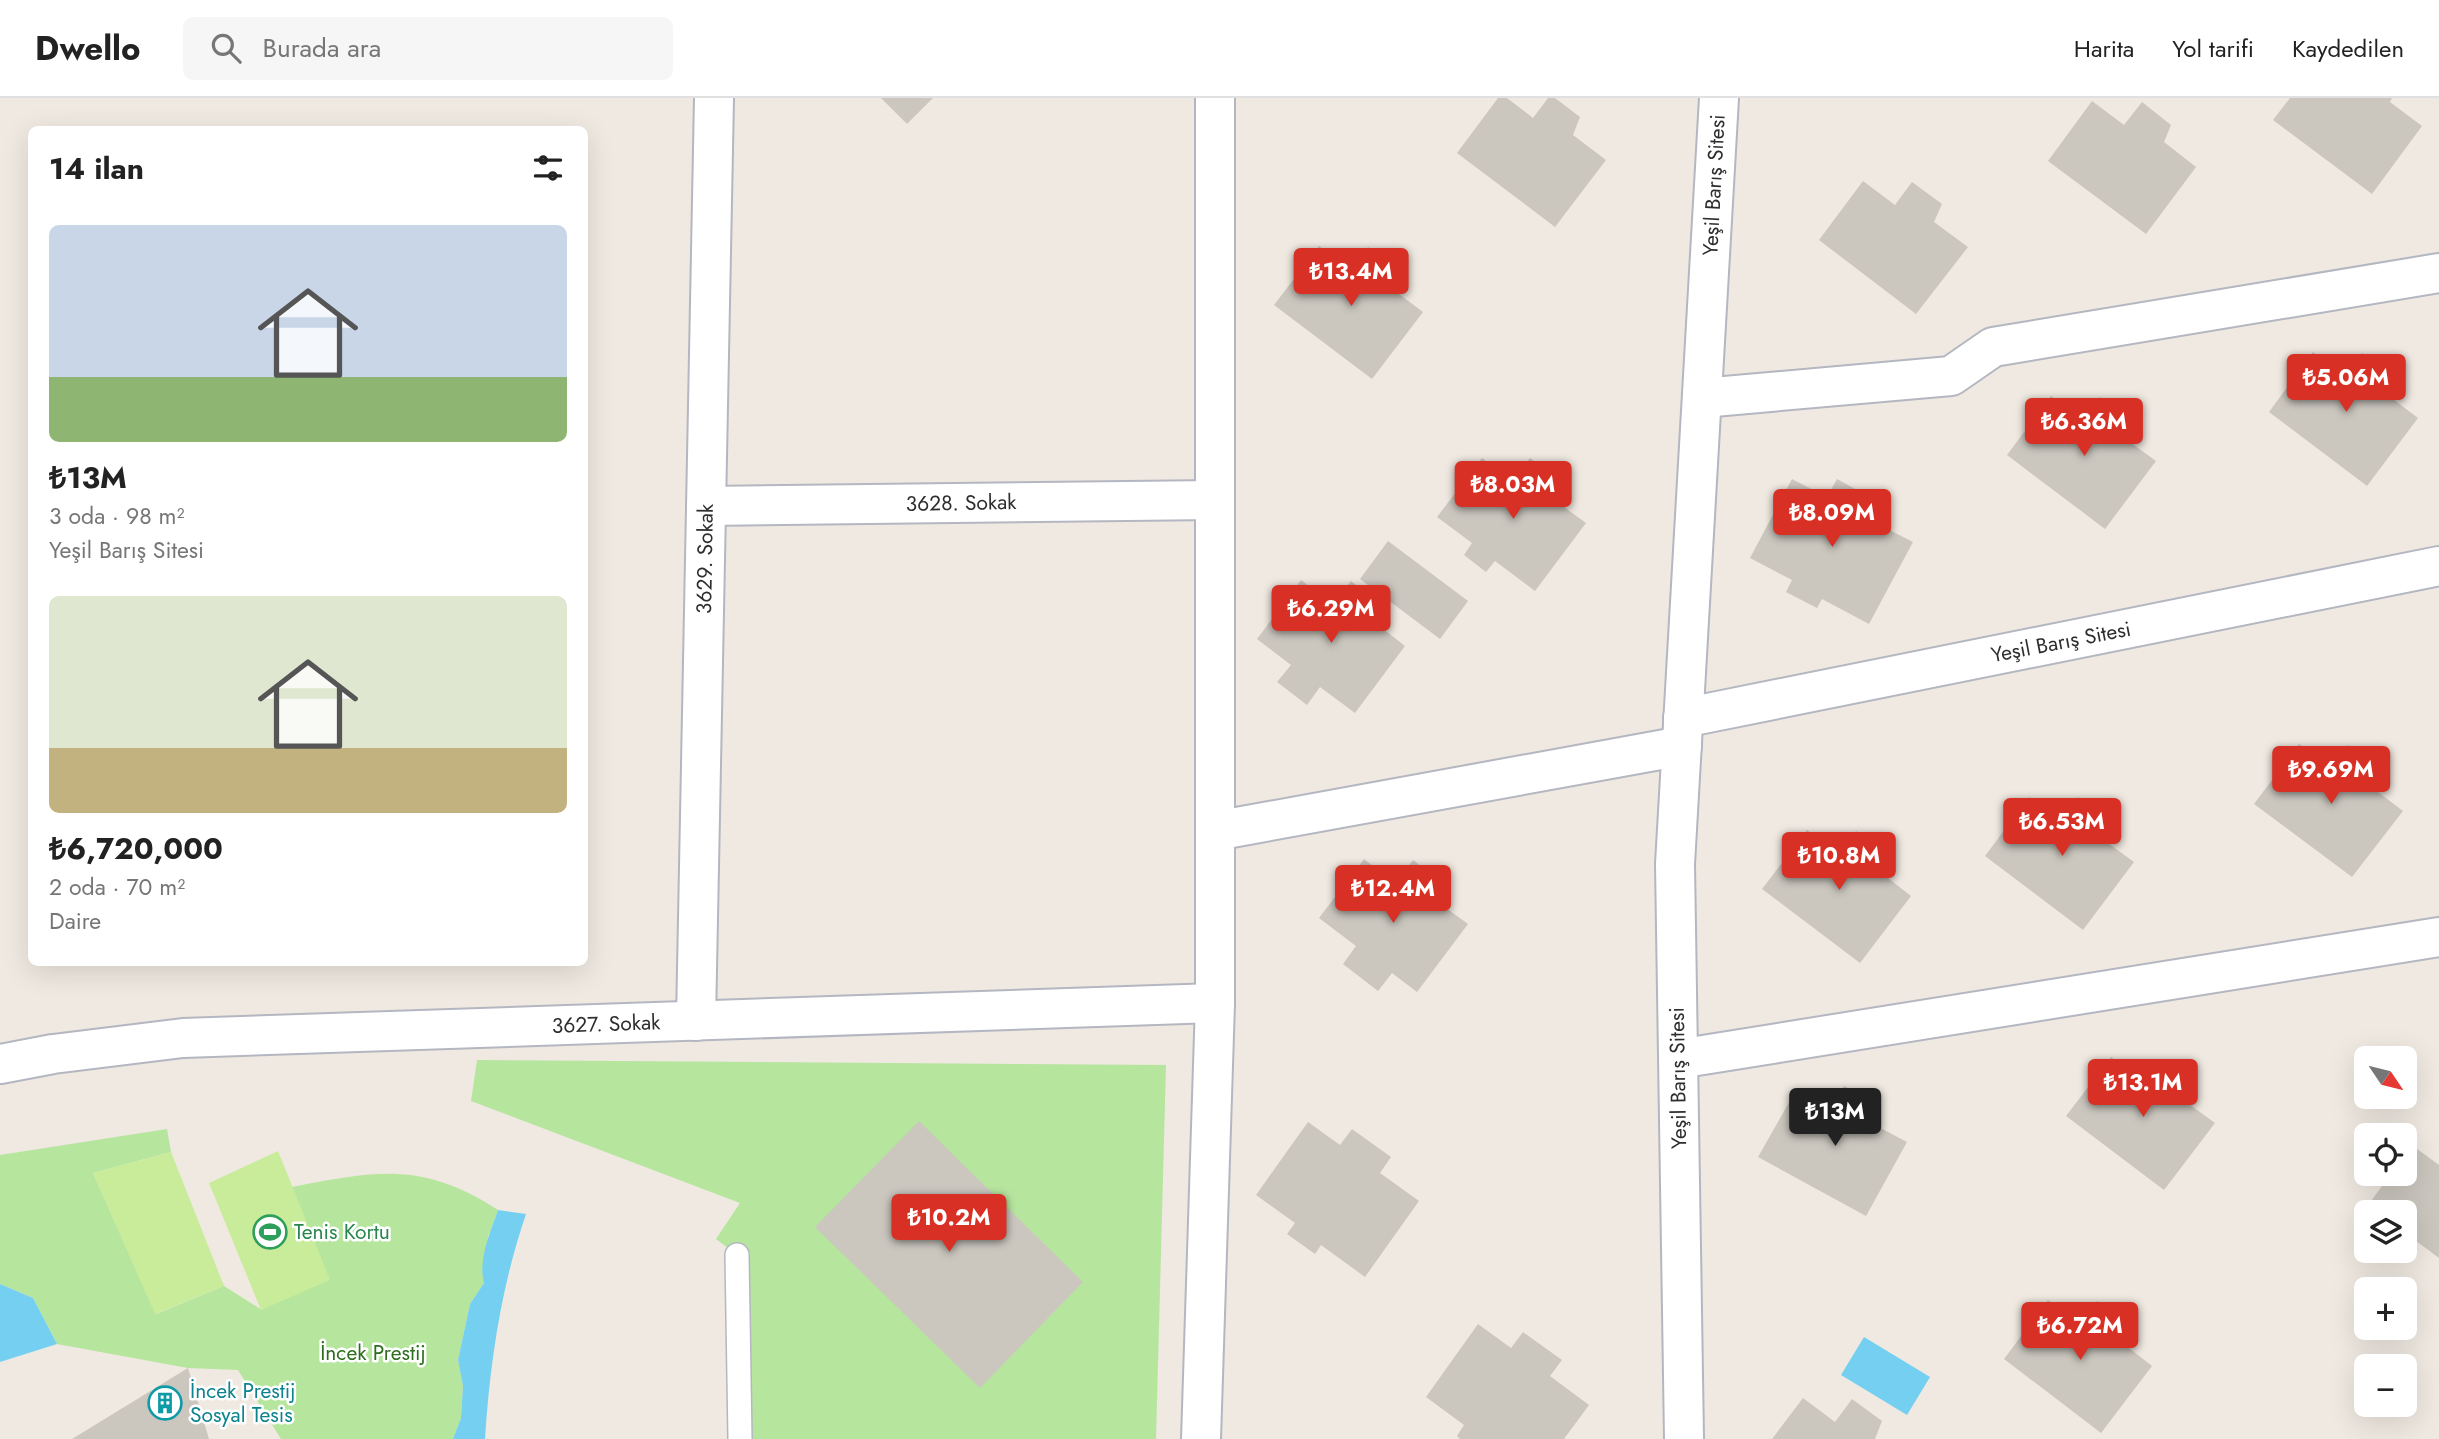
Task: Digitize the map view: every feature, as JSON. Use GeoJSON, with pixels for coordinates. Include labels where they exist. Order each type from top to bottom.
{"type":"FeatureCollection","features":[{"type":"Feature","properties":{"kind":"street","name":"3629. Sokak"},"geometry":{"type":"LineString","coordinates":[[696,1021],[714,98]]}},
{"type":"Feature","properties":{"kind":"street"},"geometry":{"type":"LineString","coordinates":[[1201,1439],[1215,1003],[1214,98]]}},
{"type":"Feature","properties":{"kind":"street","name":"Yeşil Barış Sitesi"},"geometry":{"type":"LineString","coordinates":[[1684,1439],[1675,864],[1719,98]]}},
{"type":"Feature","properties":{"kind":"street"},"geometry":{"type":"LineString","coordinates":[[1702,398],[1951,376],[1993,347],[2439,273]]}},
{"type":"Feature","properties":{"kind":"street","name":"3628. Sokak"},"geometry":{"type":"LineString","coordinates":[[706,506],[1215,500]]}},
{"type":"Feature","properties":{"kind":"street","name":"Yeşil Barış Sitesi"},"geometry":{"type":"LineString","coordinates":[[1683,732],[2439,566]]}},
{"type":"Feature","properties":{"kind":"street"},"geometry":{"type":"LineString","coordinates":[[1215,831],[1683,732]]}},
{"type":"Feature","properties":{"kind":"street"},"geometry":{"type":"LineString","coordinates":[[1678,1059],[2439,937]]}},
{"type":"Feature","properties":{"kind":"street","name":"3627. Sokak"},"geometry":{"type":"LineString","coordinates":[[0,1064],[53,1054],[183,1038],[1215,1003]]}},
{"type":"Feature","properties":{"kind":"lane"},"geometry":{"type":"LineString","coordinates":[[737,1255],[740,1439]]}},
{"type":"Feature","properties":{"kind":"green space"},"geometry":{"type":"Polygon","coordinates":[[[477,1060],[1166,1065],[1156,1439],[740,1439],[737,1255],[716,1239],[740,1203],[471,1101],[477,1060]]]}},
{"type":"Feature","properties":{"kind":"green space","name":"İncek Prestij"},"geometry":{"type":"Polygon","coordinates":[[[167,1129],[171,1152],[93,1173],[156,1314],[224,1286],[262,1310],[292,1187],[349,1177],[398,1174],[446,1183],[498,1210],[488,1237],[484,1283],[470,1304],[458,1360],[463,1386],[461,1418],[453,1439],[281,1439],[238,1370],[188,1368],[57,1344],[33,1298],[0,1284],[0,1155],[167,1129]]]}},
{"type":"Feature","properties":{"kind":"green space","name":"Tenis Kortu"},"geometry":{"type":"Polygon","coordinates":[[[278,1151],[330,1280],[261,1310],[209,1183],[278,1151]]]}},
{"type":"Feature","properties":{"kind":"green space"},"geometry":{"type":"Polygon","coordinates":[[[171,1152],[224,1286],[155,1314],[93,1173],[171,1152]]]}},
{"type":"Feature","properties":{"kind":"water"},"geometry":{"type":"Polygon","coordinates":[[[498,1210],[526,1214],[517,1241],[498,1325],[485,1439],[453,1439],[461,1418],[463,1386],[458,1360],[470,1304],[484,1283],[484,1255],[498,1210]]]}},
{"type":"Feature","properties":{"kind":"water"},"geometry":{"type":"Polygon","coordinates":[[[0,1284],[33,1298],[57,1344],[0,1362],[0,1284]]]}},
{"type":"Feature","properties":{"kind":"water"},"geometry":{"type":"Polygon","coordinates":[[[1864,1337],[1930,1377],[1907,1415],[1841,1375],[1864,1337]]]}},
{"type":"Feature","properties":{"kind":"building"},"geometry":{"type":"Polygon","coordinates":[[[881,98],[933,98],[907,124],[881,98]]]}},
{"type":"Feature","properties":{"kind":"building"},"geometry":{"type":"Polygon","coordinates":[[[1498,98],[1507,98],[1533,118],[1548,98],[1555,98],[1580,117],[1573,135],[1606,160],[1555,227],[1457,153],[1498,98]]]}},
{"type":"Feature","properties":{"kind":"building"},"geometry":{"type":"Polygon","coordinates":[[[2290,98],[2392,98],[2390,102],[2422,126],[2372,194],[2273,120],[2290,98]]]}},
{"type":"Feature","properties":{"kind":"building"},"geometry":{"type":"Polygon","coordinates":[[[2092,101],[2124,125],[2142,102],[2171,125],[2164,142],[2196,167],[2146,234],[2048,161],[2092,101]]]}},
{"type":"Feature","properties":{"kind":"building"},"geometry":{"type":"Polygon","coordinates":[[[1863,181],[1895,205],[1912,182],[1942,204],[1934,222],[1968,247],[1916,314],[1819,240],[1863,181]]]}},
{"type":"Feature","properties":{"kind":"building"},"geometry":{"type":"Polygon","coordinates":[[[1319,246],[1351,270],[1368,247],[1398,270],[1391,288],[1423,312],[1372,379],[1274,305],[1319,246]]]}},
{"type":"Feature","properties":{"kind":"building"},"geometry":{"type":"Polygon","coordinates":[[[2313,352],[2345,376],[2362,353],[2392,375],[2385,393],[2418,418],[2367,486],[2269,412],[2313,352]]]}},
{"type":"Feature","properties":{"kind":"building"},"geometry":{"type":"Polygon","coordinates":[[[2051,396],[2083,420],[2100,397],[2130,419],[2123,437],[2156,461],[2105,529],[2007,455],[2051,396]]]}},
{"type":"Feature","properties":{"kind":"building"},"geometry":{"type":"Polygon","coordinates":[[[1482,458],[1513,482],[1530,458],[1560,481],[1553,499],[1586,523],[1535,591],[1495,561],[1486,572],[1464,555],[1472,543],[1437,517],[1482,458]]]}},
{"type":"Feature","properties":{"kind":"building"},"geometry":{"type":"Polygon","coordinates":[[[1792,479],[1827,497],[1837,479],[1879,502],[1870,520],[1913,542],[1869,624],[1822,599],[1817,608],[1786,592],[1792,580],[1750,558],[1792,479]]]}},
{"type":"Feature","properties":{"kind":"building"},"geometry":{"type":"Polygon","coordinates":[[[1388,541],[1468,601],[1440,639],[1360,579],[1388,541]]]}},
{"type":"Feature","properties":{"kind":"building"},"geometry":{"type":"Polygon","coordinates":[[[1301,580],[1333,604],[1351,581],[1380,604],[1373,621],[1405,646],[1355,713],[1320,687],[1307,705],[1277,682],[1291,665],[1257,639],[1301,580]]]}},
{"type":"Feature","properties":{"kind":"building"},"geometry":{"type":"Polygon","coordinates":[[[2299,744],[2330,768],[2348,745],[2377,768],[2370,786],[2403,811],[2352,877],[2254,804],[2299,744]]]}},
{"type":"Feature","properties":{"kind":"building"},"geometry":{"type":"Polygon","coordinates":[[[2029,797],[2061,821],[2078,797],[2109,820],[2101,838],[2134,862],[2083,930],[1985,856],[2029,797]]]}},
{"type":"Feature","properties":{"kind":"building"},"geometry":{"type":"Polygon","coordinates":[[[1807,830],[1839,854],[1856,831],[1886,853],[1879,871],[1911,896],[1860,963],[1762,889],[1807,830]]]}},
{"type":"Feature","properties":{"kind":"building"},"geometry":{"type":"Polygon","coordinates":[[[1364,859],[1395,883],[1413,860],[1442,882],[1435,900],[1468,924],[1417,992],[1392,973],[1378,991],[1343,964],[1356,946],[1319,918],[1364,859]]]}},
{"type":"Feature","properties":{"kind":"building"},"geometry":{"type":"Polygon","coordinates":[[[2111,1057],[2142,1082],[2160,1059],[2190,1081],[2182,1099],[2215,1123],[2164,1190],[2066,1116],[2111,1057]]]}},
{"type":"Feature","properties":{"kind":"building"},"geometry":{"type":"Polygon","coordinates":[[[1844,1086],[1877,1104],[1871,1123],[1907,1142],[1866,1216],[1758,1157],[1795,1092],[1830,1111],[1844,1086]]]}},
{"type":"Feature","properties":{"kind":"building"},"geometry":{"type":"Polygon","coordinates":[[[919,1121],[1083,1282],[980,1388],[815,1227],[919,1121]]]}},
{"type":"Feature","properties":{"kind":"building"},"geometry":{"type":"Polygon","coordinates":[[[1308,1122],[1340,1145],[1352,1129],[1391,1157],[1380,1173],[1419,1201],[1365,1277],[1321,1245],[1315,1254],[1287,1234],[1295,1223],[1256,1195],[1308,1122]]]}},
{"type":"Feature","properties":{"kind":"building"},"geometry":{"type":"Polygon","coordinates":[[[2417,1149],[2439,1165],[2439,1258],[2417,1242],[2417,1200],[2372,1200],[2382,1186],[2417,1186],[2417,1149]]]}},
{"type":"Feature","properties":{"kind":"building"},"geometry":{"type":"Polygon","coordinates":[[[2048,1300],[2080,1324],[2097,1301],[2127,1323],[2120,1341],[2152,1366],[2101,1433],[2004,1359],[2048,1300]]]}},
{"type":"Feature","properties":{"kind":"building"},"geometry":{"type":"Polygon","coordinates":[[[1478,1324],[1511,1348],[1523,1332],[1562,1360],[1550,1376],[1589,1405],[1564,1439],[1460,1439],[1457,1436],[1464,1425],[1426,1397],[1478,1324]]]}},
{"type":"Feature","properties":{"kind":"building","name":"İncek Prestij Sosyal Tesis"},"geometry":{"type":"Polygon","coordinates":[[[188,1368],[209,1439],[72,1439],[188,1368]]]}},
{"type":"Feature","properties":{"kind":"building"},"geometry":{"type":"Polygon","coordinates":[[[1803,1398],[1835,1422],[1852,1399],[1882,1421],[1875,1439],[1772,1439],[1803,1398]]]}},
{"type":"Feature","properties":{"kind":"place","name":"Tenis Kortu"},"geometry":{"type":"Point","coordinates":[270,1232]}},
{"type":"Feature","properties":{"kind":"place","name":"İncek Prestij Sosyal Tesis"},"geometry":{"type":"Point","coordinates":[165,1403]}}]}
